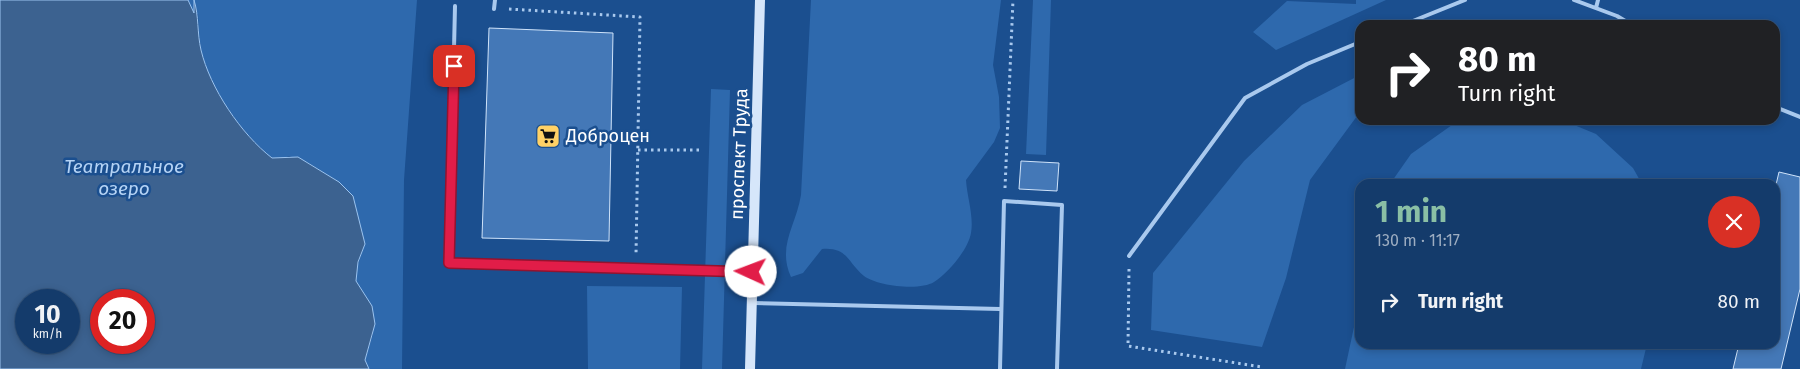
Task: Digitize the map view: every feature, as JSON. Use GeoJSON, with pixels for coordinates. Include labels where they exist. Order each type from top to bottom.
{"type":"FeatureCollection","features":[{"type":"Feature","properties":{"kind":"main road","name":"проспект Труда"},"geometry":{"type":"LineString","coordinates":[[750,369],[751,272],[760,0]]}},
{"type":"Feature","properties":{"kind":"lane"},"geometry":{"type":"LineString","coordinates":[[494,9],[495,0]]}},
{"type":"Feature","properties":{"kind":"lane"},"geometry":{"type":"LineString","coordinates":[[1415,20],[1465,0]]}},
{"type":"Feature","properties":{"kind":"lane"},"geometry":{"type":"LineString","coordinates":[[1574,0],[1624,20]]}},
{"type":"Feature","properties":{"kind":"lane"},"geometry":{"type":"LineString","coordinates":[[1596,8],[1598,0]]}},
{"type":"Feature","properties":{"kind":"lane"},"geometry":{"type":"LineString","coordinates":[[455,6],[449,263],[751,272]]}},
{"type":"Feature","properties":{"kind":"lane"},"geometry":{"type":"LineString","coordinates":[[1129,256],[1245,98],[1307,64],[1355,44]]}},
{"type":"Feature","properties":{"kind":"lane"},"geometry":{"type":"LineString","coordinates":[[1780,109],[1800,117]]}},
{"type":"Feature","properties":{"kind":"lane"},"geometry":{"type":"LineString","coordinates":[[1000,369],[1004,202],[1062,205],[1057,369]]}},
{"type":"Feature","properties":{"kind":"lane"},"geometry":{"type":"LineString","coordinates":[[752,303],[1000,309]]}},
{"type":"Feature","properties":{"kind":"path"},"geometry":{"type":"LineString","coordinates":[[1004,202],[1013,0]]}},
{"type":"Feature","properties":{"kind":"path"},"geometry":{"type":"LineString","coordinates":[[494,9],[640,18],[636,268]]}},
{"type":"Feature","properties":{"kind":"path"},"geometry":{"type":"LineString","coordinates":[[638,150],[700,150]]}},
{"type":"Feature","properties":{"kind":"path"},"geometry":{"type":"LineString","coordinates":[[1129,256],[1128,346],[1262,366]]}},
{"type":"Feature","properties":{"kind":"shaded area"},"geometry":{"type":"Polygon","coordinates":[[[188,0],[417,0],[404,180],[402,369],[369,369],[365,360],[373,334],[367,298],[356,281],[356,270],[365,244],[339,182],[307,162],[289,156],[281,159],[272,158],[238,123],[211,79],[201,49],[198,14],[194,15],[188,0]]]}},
{"type":"Feature","properties":{"kind":"shaded area"},"geometry":{"type":"Polygon","coordinates":[[[811,0],[1001,0],[993,65],[999,97],[1000,128],[994,142],[966,180],[972,227],[966,247],[945,273],[928,285],[909,287],[878,282],[864,276],[846,256],[837,250],[831,249],[822,249],[803,273],[791,277],[786,255],[789,236],[801,195],[811,0]]]}},
{"type":"Feature","properties":{"kind":"shaded area"},"geometry":{"type":"Polygon","coordinates":[[[1033,0],[1051,0],[1046,155],[1026,154],[1033,0]]]}},
{"type":"Feature","properties":{"kind":"shaded area"},"geometry":{"type":"Polygon","coordinates":[[[1356,0],[1386,0],[1276,50],[1253,32],[1287,1],[1356,4],[1356,0]]]}},
{"type":"Feature","properties":{"kind":"shaded area"},"geometry":{"type":"Polygon","coordinates":[[[1355,78],[1355,119],[1310,180],[1286,278],[1262,347],[1151,330],[1153,273],[1244,161],[1302,105],[1355,78]]]}},
{"type":"Feature","properties":{"kind":"shaded area"},"geometry":{"type":"Polygon","coordinates":[[[711,89],[730,90],[722,369],[702,369],[711,89]]]}},
{"type":"Feature","properties":{"kind":"shaded area"},"geometry":{"type":"Polygon","coordinates":[[[1452,125],[1574,125],[1596,134],[1633,168],[1639,179],[1394,179],[1411,154],[1452,125]]]}},
{"type":"Feature","properties":{"kind":"shaded area"},"geometry":{"type":"Polygon","coordinates":[[[587,286],[682,287],[680,369],[588,369],[587,286]]]}},
{"type":"Feature","properties":{"kind":"shaded area"},"geometry":{"type":"Polygon","coordinates":[[[1355,322],[1355,349],[1646,349],[1641,369],[1345,369],[1355,322]]]}},
{"type":"Feature","properties":{"kind":"water","name":"Театральное озеро"},"geometry":{"type":"Polygon","coordinates":[[[0,0],[188,0],[194,13],[194,0],[205,65],[219,95],[238,123],[260,148],[272,158],[298,157],[339,182],[353,196],[365,244],[358,262],[356,281],[372,306],[375,324],[365,360],[369,369],[0,369],[0,0]]]}},
{"type":"Feature","properties":{"kind":"building","name":"Доброцен"},"geometry":{"type":"Polygon","coordinates":[[[489,28],[613,33],[609,241],[482,238],[489,28]]]}},
{"type":"Feature","properties":{"kind":"building"},"geometry":{"type":"Polygon","coordinates":[[[1021,161],[1059,163],[1057,191],[1019,189],[1021,161]]]}},
{"type":"Feature","properties":{"kind":"building"},"geometry":{"type":"Polygon","coordinates":[[[1779,172],[1800,177],[1800,289],[1781,369],[1733,369],[1738,349],[1780,349],[1780,179],[1777,179],[1779,172]]]}},
{"type":"Feature","properties":{"kind":"place","name":"Доброцен"},"geometry":{"type":"Point","coordinates":[548,136]}},
{"type":"Feature","properties":{"kind":"route"},"geometry":{"type":"LineString","coordinates":[[454,66],[449,263],[751,272]]}}]}
